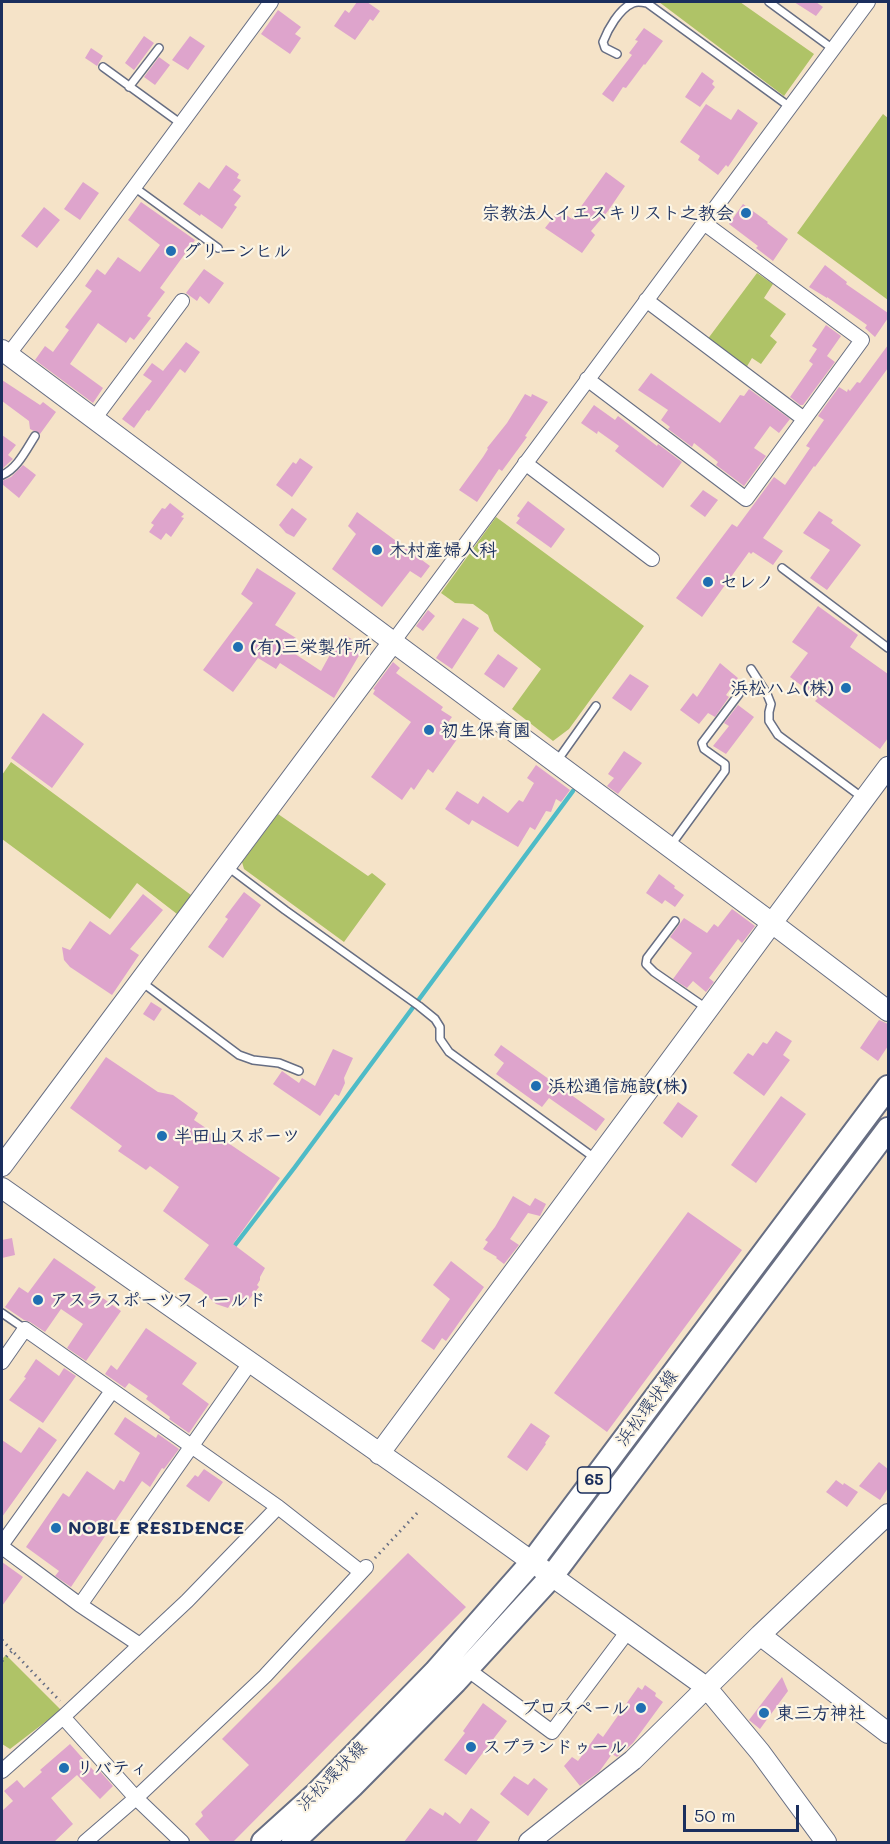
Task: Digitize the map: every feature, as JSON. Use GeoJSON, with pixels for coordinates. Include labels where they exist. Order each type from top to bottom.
{"type":"FeatureCollection","features":[{"type":"Feature","properties":{"kind":"main road","name":"浜松環状線"},"geometry":{"type":"LineString","coordinates":[[263,1842],[315,1795],[435,1672],[532,1562],[888,1087]]}},
{"type":"Feature","properties":{"kind":"main road","name":"浜松環状線"},"geometry":{"type":"LineString","coordinates":[[293,1842],[352,1786],[467,1669],[552,1576],[888,1129]]}},
{"type":"Feature","properties":{"kind":"street"},"geometry":{"type":"LineString","coordinates":[[271,2],[134,187],[4,356],[94,419],[888,1011]]}},
{"type":"Feature","properties":{"kind":"street"},"geometry":{"type":"LineString","coordinates":[[2,1166],[868,2]]}},
{"type":"Feature","properties":{"kind":"street"},"geometry":{"type":"LineString","coordinates":[[587,379],[746,499],[862,340],[704,223]]}},
{"type":"Feature","properties":{"kind":"street"},"geometry":{"type":"LineString","coordinates":[[646,300],[804,419]]}},
{"type":"Feature","properties":{"kind":"street"},"geometry":{"type":"LineString","coordinates":[[94,419],[182,301]]}},
{"type":"Feature","properties":{"kind":"street"},"geometry":{"type":"LineString","coordinates":[[525,463],[652,559]]}},
{"type":"Feature","properties":{"kind":"street"},"geometry":{"type":"LineString","coordinates":[[379,1454],[888,767]]}},
{"type":"Feature","properties":{"kind":"street"},"geometry":{"type":"LineString","coordinates":[[2,1188],[435,1492],[706,1687],[760,1752],[826,1842]]}},
{"type":"Feature","properties":{"kind":"street"},"geometry":{"type":"LineString","coordinates":[[2,1362],[25,1329],[365,1569],[265,1676],[136,1798],[85,1842]]}},
{"type":"Feature","properties":{"kind":"street"},"geometry":{"type":"LineString","coordinates":[[80,1605],[250,1363]]}},
{"type":"Feature","properties":{"kind":"street"},"geometry":{"type":"LineString","coordinates":[[112,1391],[2,1545],[80,1605],[140,1646]]}},
{"type":"Feature","properties":{"kind":"street"},"geometry":{"type":"LineString","coordinates":[[2,1771],[140,1646],[278,1507]]}},
{"type":"Feature","properties":{"kind":"street"},"geometry":{"type":"LineString","coordinates":[[530,1842],[633,1760],[706,1687],[888,1514]]}},
{"type":"Feature","properties":{"kind":"street"},"geometry":{"type":"LineString","coordinates":[[467,1669],[552,1732],[628,1631]]}},
{"type":"Feature","properties":{"kind":"street"},"geometry":{"type":"LineString","coordinates":[[760,1635],[888,1733]]}},
{"type":"Feature","properties":{"kind":"street"},"geometry":{"type":"LineString","coordinates":[[66,1714],[136,1798],[182,1842]]}},
{"type":"Feature","properties":{"kind":"lane"},"geometry":{"type":"LineString","coordinates":[[769,2],[833,49]]}},
{"type":"Feature","properties":{"kind":"lane"},"geometry":{"type":"LineString","coordinates":[[616,54],[605,48],[603,42],[606,34],[619,15],[631,3],[647,3],[790,107]]}},
{"type":"Feature","properties":{"kind":"lane"},"geometry":{"type":"LineString","coordinates":[[129,87],[159,48]]}},
{"type":"Feature","properties":{"kind":"lane"},"geometry":{"type":"LineString","coordinates":[[103,67],[180,123]]}},
{"type":"Feature","properties":{"kind":"lane"},"geometry":{"type":"LineString","coordinates":[[134,187],[218,248]]}},
{"type":"Feature","properties":{"kind":"lane"},"geometry":{"type":"LineString","coordinates":[[2,475],[8,472],[35,436]]}},
{"type":"Feature","properties":{"kind":"lane"},"geometry":{"type":"LineString","coordinates":[[782,568],[888,648]]}},
{"type":"Feature","properties":{"kind":"lane"},"geometry":{"type":"LineString","coordinates":[[751,669],[767,694],[771,704],[769,721],[778,735],[865,799]]}},
{"type":"Feature","properties":{"kind":"lane"},"geometry":{"type":"LineString","coordinates":[[669,847],[725,771],[725,764],[704,749],[702,743],[739,694]]}},
{"type":"Feature","properties":{"kind":"lane"},"geometry":{"type":"LineString","coordinates":[[555,763],[596,706]]}},
{"type":"Feature","properties":{"kind":"lane"},"geometry":{"type":"LineString","coordinates":[[226,865],[435,1019],[440,1027],[440,1039],[449,1052],[597,1160]]}},
{"type":"Feature","properties":{"kind":"lane"},"geometry":{"type":"LineString","coordinates":[[675,921],[646,964],[708,1010]]}},
{"type":"Feature","properties":{"kind":"lane"},"geometry":{"type":"LineString","coordinates":[[140,981],[239,1055],[253,1060],[279,1063],[299,1071]]}},
{"type":"Feature","properties":{"kind":"lane"},"geometry":{"type":"LineString","coordinates":[[2,1313],[25,1329]]}},
{"type":"Feature","properties":{"kind":"path"},"geometry":{"type":"LineString","coordinates":[[365,1569],[420,1510]]}},
{"type":"Feature","properties":{"kind":"path"},"geometry":{"type":"LineString","coordinates":[[2,1640],[66,1714]]}},
{"type":"Feature","properties":{"kind":"path"},"geometry":{"type":"LineString","coordinates":[[2,1661],[12,1651]]}},
{"type":"Feature","properties":{"kind":"green space"},"geometry":{"type":"Polygon","coordinates":[[[659,2],[740,2],[814,54],[784,96],[659,2]]]}},
{"type":"Feature","properties":{"kind":"green space"},"geometry":{"type":"Polygon","coordinates":[[[883,114],[888,118],[888,300],[797,233],[883,114]]]}},
{"type":"Feature","properties":{"kind":"green space"},"geometry":{"type":"Polygon","coordinates":[[[757,273],[773,284],[764,298],[786,314],[770,336],[777,342],[761,364],[752,358],[746,368],[707,340],[757,273]]]}},
{"type":"Feature","properties":{"kind":"green space"},"geometry":{"type":"Polygon","coordinates":[[[496,517],[644,626],[569,729],[553,741],[512,709],[541,669],[494,631],[488,615],[473,604],[455,603],[441,593],[496,517]]]}},
{"type":"Feature","properties":{"kind":"green space"},"geometry":{"type":"Polygon","coordinates":[[[11,762],[191,895],[177,914],[137,883],[110,919],[2,839],[2,775],[11,762]]]}},
{"type":"Feature","properties":{"kind":"green space"},"geometry":{"type":"Polygon","coordinates":[[[278,814],[368,876],[372,873],[386,884],[344,942],[244,869],[242,862],[278,814]]]}},
{"type":"Feature","properties":{"kind":"green space"},"geometry":{"type":"Polygon","coordinates":[[[6,1655],[61,1710],[10,1749],[2,1744],[2,1659],[6,1655]]]}},
{"type":"Feature","properties":{"kind":"building"},"geometry":{"type":"Polygon","coordinates":[[[357,2],[367,2],[380,11],[373,21],[370,19],[355,40],[334,26],[345,10],[349,13],[357,2]]]}},
{"type":"Feature","properties":{"kind":"building"},"geometry":{"type":"Polygon","coordinates":[[[794,2],[816,2],[823,7],[816,16],[794,2]]]}},
{"type":"Feature","properties":{"kind":"building"},"geometry":{"type":"Polygon","coordinates":[[[278,10],[301,27],[295,34],[301,38],[290,54],[261,34],[278,10]]]}},
{"type":"Feature","properties":{"kind":"building"},"geometry":{"type":"Polygon","coordinates":[[[644,28],[663,41],[613,102],[602,94],[632,55],[629,53],[644,28]]]}},
{"type":"Feature","properties":{"kind":"building"},"geometry":{"type":"Polygon","coordinates":[[[144,36],[154,43],[134,70],[125,63],[144,36]]]}},
{"type":"Feature","properties":{"kind":"building"},"geometry":{"type":"Polygon","coordinates":[[[190,36],[205,46],[188,70],[172,60],[190,36]]]}},
{"type":"Feature","properties":{"kind":"building"},"geometry":{"type":"Polygon","coordinates":[[[91,48],[103,56],[97,66],[85,58],[91,48]]]}},
{"type":"Feature","properties":{"kind":"building"},"geometry":{"type":"Polygon","coordinates":[[[159,57],[170,65],[155,85],[144,77],[159,57]]]}},
{"type":"Feature","properties":{"kind":"building"},"geometry":{"type":"Polygon","coordinates":[[[702,72],[714,81],[712,84],[715,87],[700,107],[685,97],[702,72]]]}},
{"type":"Feature","properties":{"kind":"building"},"geometry":{"type":"Polygon","coordinates":[[[706,104],[731,120],[738,109],[758,123],[728,167],[726,165],[718,175],[698,160],[700,156],[680,142],[706,104]]]}},
{"type":"Feature","properties":{"kind":"building"},"geometry":{"type":"Polygon","coordinates":[[[226,165],[239,174],[237,178],[241,180],[233,190],[241,196],[234,205],[237,207],[222,229],[183,204],[199,182],[209,189],[226,165]]]}},
{"type":"Feature","properties":{"kind":"building"},"geometry":{"type":"Polygon","coordinates":[[[606,172],[625,186],[591,231],[595,235],[582,253],[545,228],[559,210],[572,219],[606,172]]]}},
{"type":"Feature","properties":{"kind":"building"},"geometry":{"type":"Polygon","coordinates":[[[83,182],[99,193],[80,220],[64,209],[83,182]]]}},
{"type":"Feature","properties":{"kind":"building"},"geometry":{"type":"Polygon","coordinates":[[[141,202],[195,240],[160,288],[165,292],[147,316],[151,318],[134,340],[130,337],[126,343],[98,323],[70,364],[103,388],[93,403],[35,360],[45,346],[53,352],[69,330],[65,327],[92,291],[85,286],[97,269],[105,275],[118,257],[140,272],[160,245],[128,220],[141,202]]]}},
{"type":"Feature","properties":{"kind":"building"},"geometry":{"type":"Polygon","coordinates":[[[743,204],[788,239],[773,261],[756,248],[758,246],[729,224],[743,204]]]}},
{"type":"Feature","properties":{"kind":"building"},"geometry":{"type":"Polygon","coordinates":[[[44,207],[60,220],[37,248],[21,236],[44,207]]]}},
{"type":"Feature","properties":{"kind":"building"},"geometry":{"type":"Polygon","coordinates":[[[825,265],[847,282],[846,284],[888,313],[888,318],[875,337],[865,328],[867,325],[809,287],[825,265]]]}},
{"type":"Feature","properties":{"kind":"building"},"geometry":{"type":"Polygon","coordinates":[[[204,269],[224,283],[209,304],[200,296],[197,301],[186,293],[204,269]]]}},
{"type":"Feature","properties":{"kind":"building"},"geometry":{"type":"Polygon","coordinates":[[[826,325],[841,336],[827,356],[835,362],[803,405],[800,405],[790,397],[813,364],[809,361],[817,349],[812,346],[826,325]]]}},
{"type":"Feature","properties":{"kind":"building"},"geometry":{"type":"Polygon","coordinates":[[[186,342],[200,352],[185,373],[180,369],[134,428],[122,419],[152,381],[143,375],[152,363],[163,371],[186,342]]]}},
{"type":"Feature","properties":{"kind":"building"},"geometry":{"type":"Polygon","coordinates":[[[888,345],[888,368],[763,538],[783,551],[773,565],[753,552],[751,554],[749,552],[702,617],[676,598],[732,524],[737,527],[774,477],[785,485],[810,448],[806,446],[824,420],[818,416],[839,387],[847,392],[857,382],[860,383],[888,345]]]}},
{"type":"Feature","properties":{"kind":"building"},"geometry":{"type":"Polygon","coordinates":[[[651,373],[720,423],[740,395],[744,396],[749,389],[790,419],[779,433],[770,426],[754,448],[766,456],[744,486],[716,465],[718,462],[694,443],[692,447],[668,429],[670,427],[661,420],[668,410],[638,390],[651,373]]]}},
{"type":"Feature","properties":{"kind":"building"},"geometry":{"type":"Polygon","coordinates":[[[2,380],[40,405],[43,402],[56,412],[40,434],[30,429],[29,421],[2,401],[2,380]]]}},
{"type":"Feature","properties":{"kind":"building"},"geometry":{"type":"Polygon","coordinates":[[[525,394],[531,397],[532,394],[548,402],[525,436],[527,437],[502,471],[499,469],[477,502],[459,490],[525,394]]]}},
{"type":"Feature","properties":{"kind":"building"},"geometry":{"type":"Polygon","coordinates":[[[594,405],[615,420],[618,416],[682,462],[663,488],[615,451],[619,446],[598,431],[597,434],[581,423],[594,405]]]}},
{"type":"Feature","properties":{"kind":"building"},"geometry":{"type":"Polygon","coordinates":[[[2,435],[16,445],[8,455],[13,459],[2,469],[2,435]]]}},
{"type":"Feature","properties":{"kind":"building"},"geometry":{"type":"Polygon","coordinates":[[[300,458],[313,467],[292,497],[276,485],[293,462],[296,464],[300,458]]]}},
{"type":"Feature","properties":{"kind":"building"},"geometry":{"type":"Polygon","coordinates":[[[23,465],[36,475],[19,498],[2,484],[2,481],[11,477],[23,465]]]}},
{"type":"Feature","properties":{"kind":"building"},"geometry":{"type":"Polygon","coordinates":[[[703,490],[718,500],[705,517],[690,506],[703,490]]]}},
{"type":"Feature","properties":{"kind":"building"},"geometry":{"type":"Polygon","coordinates":[[[528,501],[565,529],[551,548],[516,523],[520,518],[517,516],[528,501]]]}},
{"type":"Feature","properties":{"kind":"building"},"geometry":{"type":"Polygon","coordinates":[[[170,503],[184,514],[181,517],[184,518],[171,537],[166,533],[161,540],[149,532],[154,525],[151,523],[162,508],[165,509],[170,503]]]}},
{"type":"Feature","properties":{"kind":"building"},"geometry":{"type":"Polygon","coordinates":[[[292,508],[307,519],[294,537],[286,533],[279,525],[292,508]]]}},
{"type":"Feature","properties":{"kind":"building"},"geometry":{"type":"Polygon","coordinates":[[[819,511],[833,520],[831,523],[861,545],[827,590],[810,578],[830,550],[803,533],[819,511]]]}},
{"type":"Feature","properties":{"kind":"building","name":"木村産婦人科"},"geometry":{"type":"Polygon","coordinates":[[[357,512],[430,566],[421,578],[410,571],[382,607],[332,569],[356,534],[348,526],[357,512]]]}},
{"type":"Feature","properties":{"kind":"building"},"geometry":{"type":"Polygon","coordinates":[[[257,568],[296,593],[275,625],[296,638],[289,650],[321,671],[332,651],[335,651],[345,635],[364,647],[334,698],[280,663],[276,669],[258,658],[233,692],[203,670],[253,603],[241,594],[257,568]]]}},
{"type":"Feature","properties":{"kind":"building","name":"浜松ハム(株)"},"geometry":{"type":"Polygon","coordinates":[[[818,606],[858,635],[850,647],[888,674],[888,738],[880,749],[815,701],[818,698],[790,677],[808,653],[792,642],[818,606]]]}},
{"type":"Feature","properties":{"kind":"building"},"geometry":{"type":"Polygon","coordinates":[[[428,610],[435,616],[423,631],[416,626],[428,610]]]}},
{"type":"Feature","properties":{"kind":"building"},"geometry":{"type":"Polygon","coordinates":[[[463,618],[479,628],[452,669],[436,658],[463,618]]]}},
{"type":"Feature","properties":{"kind":"building"},"geometry":{"type":"Polygon","coordinates":[[[498,654],[518,668],[504,688],[484,674],[498,654]]]}},
{"type":"Feature","properties":{"kind":"building","name":"初生保育園"},"geometry":{"type":"Polygon","coordinates":[[[393,662],[400,668],[396,673],[443,707],[441,710],[452,717],[446,725],[460,735],[433,773],[428,769],[414,790],[411,787],[402,800],[371,777],[411,722],[373,694],[375,690],[373,689],[393,662]]]}},
{"type":"Feature","properties":{"kind":"building"},"geometry":{"type":"Polygon","coordinates":[[[720,663],[738,678],[726,695],[729,697],[715,717],[708,713],[699,724],[680,710],[693,693],[697,697],[720,663]]]}},
{"type":"Feature","properties":{"kind":"building"},"geometry":{"type":"Polygon","coordinates":[[[630,674],[649,686],[631,711],[612,698],[630,674]]]}},
{"type":"Feature","properties":{"kind":"building"},"geometry":{"type":"Polygon","coordinates":[[[738,705],[754,717],[726,754],[713,746],[729,726],[724,723],[738,705]]]}},
{"type":"Feature","properties":{"kind":"building"},"geometry":{"type":"Polygon","coordinates":[[[43,713],[84,744],[52,788],[11,758],[43,713]]]}},
{"type":"Feature","properties":{"kind":"building"},"geometry":{"type":"Polygon","coordinates":[[[624,751],[642,763],[618,794],[607,786],[614,778],[608,774],[624,751]]]}},
{"type":"Feature","properties":{"kind":"building"},"geometry":{"type":"Polygon","coordinates":[[[536,765],[570,790],[561,802],[556,799],[551,812],[546,811],[535,830],[530,827],[518,847],[472,820],[469,825],[445,809],[457,791],[478,804],[483,796],[508,813],[519,800],[523,802],[534,783],[527,778],[536,765]]]}},
{"type":"Feature","properties":{"kind":"building"},"geometry":{"type":"Polygon","coordinates":[[[659,874],[684,895],[675,907],[665,900],[662,904],[646,893],[659,874]]]}},
{"type":"Feature","properties":{"kind":"building"},"geometry":{"type":"Polygon","coordinates":[[[244,892],[261,905],[223,958],[208,947],[228,919],[225,917],[244,892]]]}},
{"type":"Feature","properties":{"kind":"building"},"geometry":{"type":"Polygon","coordinates":[[[143,894],[163,910],[130,949],[139,955],[112,995],[70,967],[64,960],[62,947],[70,950],[90,921],[110,935],[143,894]]]}},
{"type":"Feature","properties":{"kind":"building"},"geometry":{"type":"Polygon","coordinates":[[[732,909],[755,926],[742,943],[738,939],[709,978],[714,982],[706,992],[693,981],[687,988],[673,979],[692,953],[670,937],[684,918],[707,933],[714,924],[718,927],[732,909]]]}},
{"type":"Feature","properties":{"kind":"building"},"geometry":{"type":"Polygon","coordinates":[[[151,1002],[162,1009],[154,1021],[143,1014],[151,1002]]]}},
{"type":"Feature","properties":{"kind":"building"},"geometry":{"type":"Polygon","coordinates":[[[879,1020],[888,1024],[888,1046],[878,1061],[860,1048],[879,1020]]]}},
{"type":"Feature","properties":{"kind":"building"},"geometry":{"type":"Polygon","coordinates":[[[776,1031],[792,1041],[783,1055],[790,1060],[764,1096],[733,1073],[748,1053],[753,1056],[763,1042],[767,1044],[776,1031]]]}},
{"type":"Feature","properties":{"kind":"building","name":"浜松通信施設(株)"},"geometry":{"type":"Polygon","coordinates":[[[501,1045],[605,1119],[596,1131],[549,1098],[542,1107],[496,1074],[504,1063],[494,1055],[501,1045]]]}},
{"type":"Feature","properties":{"kind":"building"},"geometry":{"type":"Polygon","coordinates":[[[333,1049],[353,1058],[339,1096],[335,1094],[320,1116],[273,1084],[282,1071],[299,1083],[302,1078],[315,1086],[333,1049]]]}},
{"type":"Feature","properties":{"kind":"building","name":"半田山スポーツ"},"geometry":{"type":"Polygon","coordinates":[[[106,1057],[158,1092],[173,1095],[198,1113],[194,1120],[280,1178],[233,1244],[265,1268],[257,1285],[259,1287],[243,1307],[233,1300],[228,1308],[216,1304],[184,1279],[209,1245],[163,1211],[179,1187],[150,1166],[146,1170],[118,1151],[122,1146],[70,1108],[106,1057]]]}},
{"type":"Feature","properties":{"kind":"building"},"geometry":{"type":"Polygon","coordinates":[[[781,1096],[806,1114],[756,1183],[731,1165],[781,1096]]]}},
{"type":"Feature","properties":{"kind":"building"},"geometry":{"type":"Polygon","coordinates":[[[678,1102],[698,1116],[682,1138],[663,1123],[678,1102]]]}},
{"type":"Feature","properties":{"kind":"building"},"geometry":{"type":"Polygon","coordinates":[[[513,1196],[530,1206],[535,1198],[546,1204],[540,1216],[528,1213],[510,1239],[519,1245],[504,1264],[483,1249],[488,1242],[485,1240],[513,1196]]]}},
{"type":"Feature","properties":{"kind":"building"},"geometry":{"type":"Polygon","coordinates":[[[688,1212],[742,1250],[607,1432],[554,1393],[688,1212]]]}},
{"type":"Feature","properties":{"kind":"building"},"geometry":{"type":"Polygon","coordinates":[[[12,1238],[15,1255],[2,1258],[2,1240],[12,1238]]]}},
{"type":"Feature","properties":{"kind":"building"},"geometry":{"type":"Polygon","coordinates":[[[54,1258],[96,1287],[93,1291],[121,1311],[86,1361],[67,1348],[83,1324],[61,1309],[45,1332],[5,1307],[19,1287],[28,1293],[54,1258]]]}},
{"type":"Feature","properties":{"kind":"building"},"geometry":{"type":"Polygon","coordinates":[[[451,1261],[484,1287],[446,1341],[442,1338],[434,1350],[421,1341],[450,1299],[433,1285],[451,1261]]]}},
{"type":"Feature","properties":{"kind":"building"},"geometry":{"type":"Polygon","coordinates":[[[146,1328],[197,1363],[182,1384],[209,1404],[189,1433],[146,1399],[148,1396],[129,1383],[125,1388],[105,1374],[111,1365],[117,1370],[146,1328]]]}},
{"type":"Feature","properties":{"kind":"building"},"geometry":{"type":"Polygon","coordinates":[[[36,1359],[59,1376],[64,1368],[76,1376],[43,1423],[9,1400],[26,1378],[24,1377],[36,1359]]]}},
{"type":"Feature","properties":{"kind":"building"},"geometry":{"type":"Polygon","coordinates":[[[125,1417],[156,1438],[158,1434],[179,1449],[164,1469],[162,1468],[150,1487],[142,1481],[71,1587],[55,1576],[59,1571],[26,1547],[63,1493],[69,1497],[87,1471],[114,1490],[120,1480],[124,1482],[140,1453],[114,1434],[125,1417]]]}},
{"type":"Feature","properties":{"kind":"building"},"geometry":{"type":"Polygon","coordinates":[[[531,1423],[550,1436],[527,1471],[507,1457],[531,1423]]]}},
{"type":"Feature","properties":{"kind":"building"},"geometry":{"type":"Polygon","coordinates":[[[39,1427],[57,1440],[2,1517],[2,1440],[21,1453],[39,1427]]]}},
{"type":"Feature","properties":{"kind":"building"},"geometry":{"type":"Polygon","coordinates":[[[879,1462],[888,1469],[888,1488],[880,1500],[859,1486],[879,1462]]]}},
{"type":"Feature","properties":{"kind":"building"},"geometry":{"type":"Polygon","coordinates":[[[204,1469],[223,1482],[209,1502],[186,1486],[195,1475],[198,1477],[204,1469]]]}},
{"type":"Feature","properties":{"kind":"building"},"geometry":{"type":"Polygon","coordinates":[[[836,1480],[858,1492],[847,1507],[826,1492],[836,1480]]]}},
{"type":"Feature","properties":{"kind":"building"},"geometry":{"type":"Polygon","coordinates":[[[408,1553],[466,1607],[233,1842],[211,1842],[195,1824],[203,1816],[201,1812],[249,1765],[222,1739],[408,1553]]]}},
{"type":"Feature","properties":{"kind":"building"},"geometry":{"type":"Polygon","coordinates":[[[2,1562],[23,1577],[2,1606],[2,1562]]]}},
{"type":"Feature","properties":{"kind":"building","name":"東三方神社"},"geometry":{"type":"Polygon","coordinates":[[[782,1677],[788,1691],[760,1729],[749,1720],[782,1677]]]}},
{"type":"Feature","properties":{"kind":"building"},"geometry":{"type":"Polygon","coordinates":[[[645,1685],[663,1702],[633,1743],[617,1757],[612,1754],[599,1772],[580,1786],[564,1766],[572,1757],[578,1761],[598,1733],[603,1737],[638,1687],[642,1690],[645,1685]]]}},
{"type":"Feature","properties":{"kind":"building","name":"スプランドゥール"},"geometry":{"type":"Polygon","coordinates":[[[483,1703],[507,1721],[466,1775],[444,1760],[465,1733],[463,1731],[483,1703]]]}},
{"type":"Feature","properties":{"kind":"building"},"geometry":{"type":"Polygon","coordinates":[[[70,1744],[94,1771],[97,1768],[113,1786],[100,1799],[77,1775],[51,1798],[73,1824],[54,1842],[2,1842],[2,1811],[13,1801],[4,1791],[17,1780],[24,1788],[42,1772],[40,1770],[70,1744]]]}},
{"type":"Feature","properties":{"kind":"building"},"geometry":{"type":"Polygon","coordinates":[[[514,1776],[528,1785],[534,1778],[548,1789],[528,1816],[500,1794],[514,1776]]]}},
{"type":"Feature","properties":{"kind":"building"},"geometry":{"type":"Polygon","coordinates":[[[430,1808],[443,1816],[445,1812],[460,1824],[471,1808],[490,1822],[476,1842],[404,1842],[430,1808]]]}},
{"type":"Feature","properties":{"kind":"waterway"},"geometry":{"type":"LineString","coordinates":[[232,1249],[573,791]]}},
{"type":"Feature","properties":{"kind":"place","name":"宗教法人イエスキリスト之教会"},"geometry":{"type":"Point","coordinates":[746,213]}},
{"type":"Feature","properties":{"kind":"place","name":"グリーンヒル"},"geometry":{"type":"Point","coordinates":[171,251]}},
{"type":"Feature","properties":{"kind":"place","name":"木村産婦人科"},"geometry":{"type":"Point","coordinates":[377,550]}},
{"type":"Feature","properties":{"kind":"place","name":"セレノ"},"geometry":{"type":"Point","coordinates":[708,582]}},
{"type":"Feature","properties":{"kind":"place","name":"(有)三栄製作所"},"geometry":{"type":"Point","coordinates":[238,647]}},
{"type":"Feature","properties":{"kind":"place","name":"浜松ハム(株)"},"geometry":{"type":"Point","coordinates":[846,688]}},
{"type":"Feature","properties":{"kind":"place","name":"初生保育園"},"geometry":{"type":"Point","coordinates":[429,730]}},
{"type":"Feature","properties":{"kind":"place","name":"浜松通信施設(株)"},"geometry":{"type":"Point","coordinates":[536,1086]}},
{"type":"Feature","properties":{"kind":"place","name":"半田山スポーツ"},"geometry":{"type":"Point","coordinates":[162,1136]}},
{"type":"Feature","properties":{"kind":"place","name":"アスラスポーツフィールド"},"geometry":{"type":"Point","coordinates":[38,1300]}},
{"type":"Feature","properties":{"kind":"place","name":"NOBLE RESIDENCE"},"geometry":{"type":"Point","coordinates":[56,1528]}},
{"type":"Feature","properties":{"kind":"place","name":"プロスペール"},"geometry":{"type":"Point","coordinates":[641,1708]}},
{"type":"Feature","properties":{"kind":"place","name":"東三方神社"},"geometry":{"type":"Point","coordinates":[764,1713]}},
{"type":"Feature","properties":{"kind":"place","name":"スプランドゥール"},"geometry":{"type":"Point","coordinates":[471,1747]}},
{"type":"Feature","properties":{"kind":"place","name":"リバティ"},"geometry":{"type":"Point","coordinates":[64,1768]}}]}
